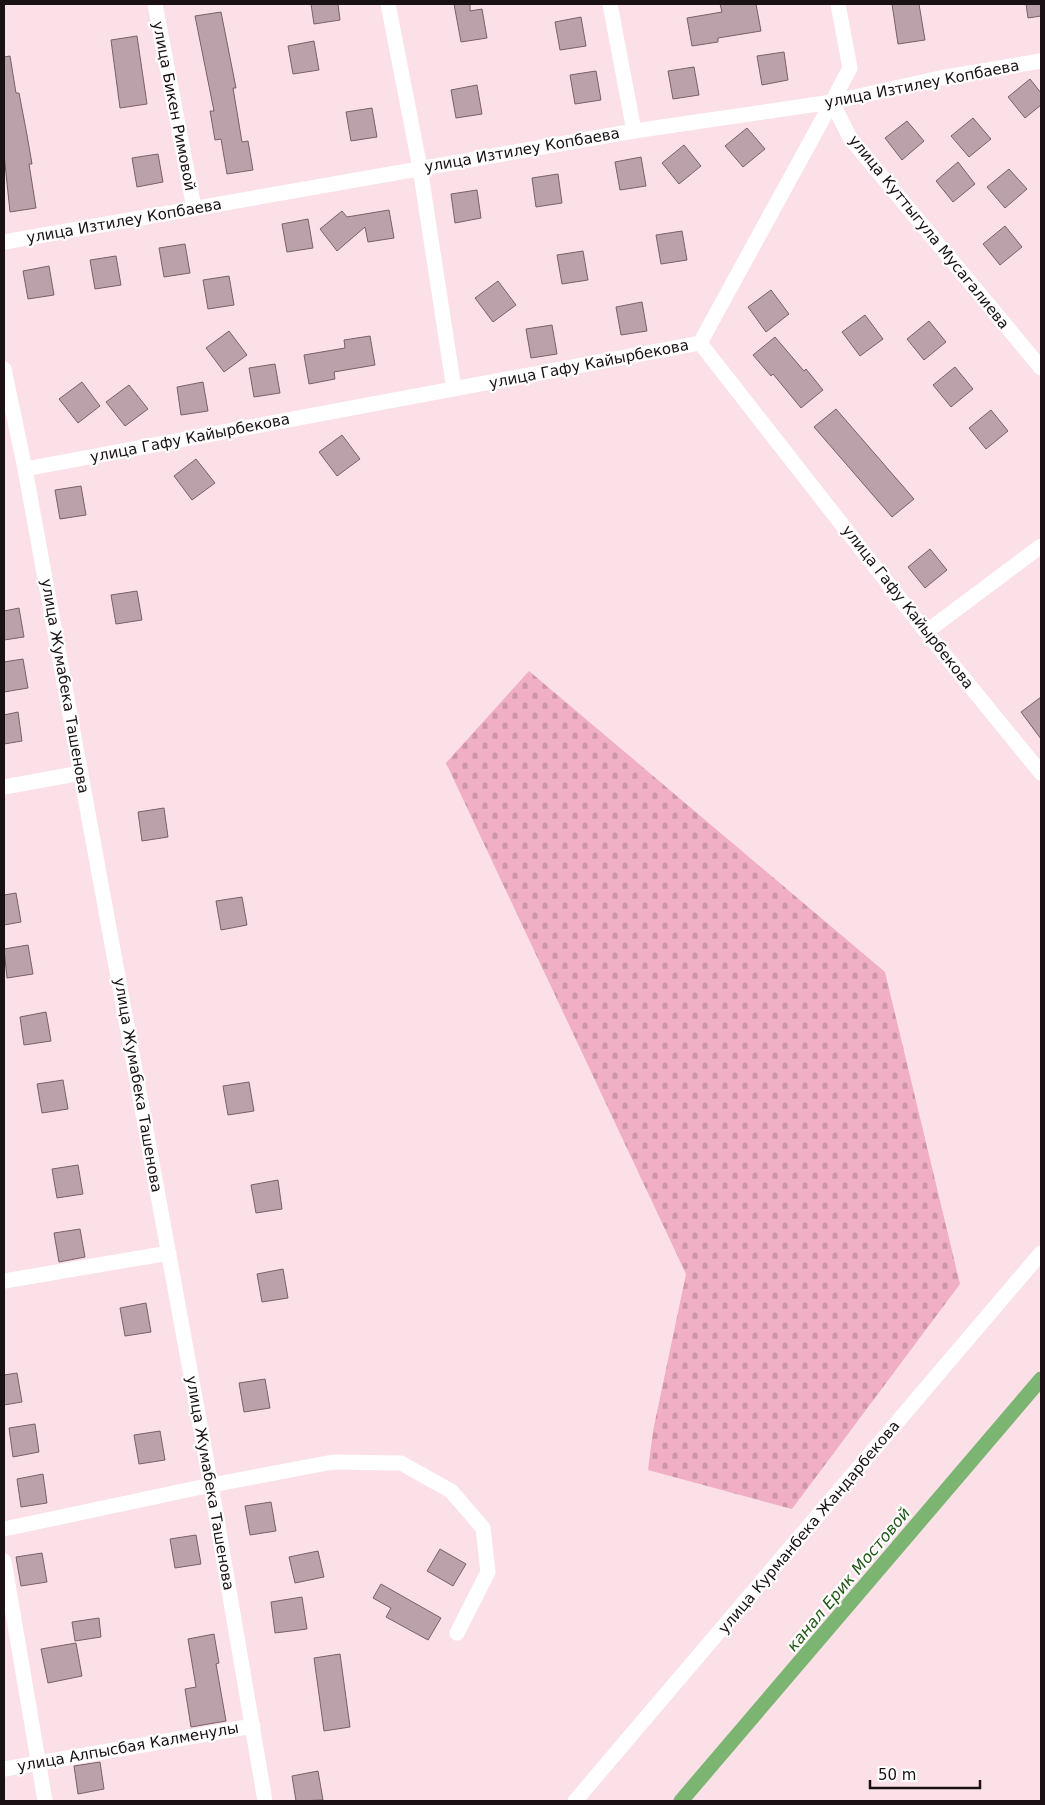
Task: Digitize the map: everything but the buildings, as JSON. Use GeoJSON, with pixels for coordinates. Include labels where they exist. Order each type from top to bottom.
{"type":"FeatureCollection","features":[{"type":"Feature","properties":{"kind":"street","name":"улица Бикен Римовой"},"geometry":{"type":"LineString","coordinates":[[155,4],[194,208]]}},
{"type":"Feature","properties":{"kind":"street"},"geometry":{"type":"LineString","coordinates":[[388,4],[420,168],[454,389]]}},
{"type":"Feature","properties":{"kind":"street"},"geometry":{"type":"LineString","coordinates":[[610,4],[634,131]]}},
{"type":"Feature","properties":{"kind":"street"},"geometry":{"type":"LineString","coordinates":[[700,343],[850,68],[838,4]]}},
{"type":"Feature","properties":{"kind":"street","name":"улица Изтилеу Копбаева"},"geometry":{"type":"LineString","coordinates":[[4,242],[634,131],[832,102],[940,78],[1041,61]]}},
{"type":"Feature","properties":{"kind":"street","name":"улица Куттыгула Мусагалиева"},"geometry":{"type":"LineString","coordinates":[[832,102],[850,138],[1041,368]]}},
{"type":"Feature","properties":{"kind":"street","name":"улица Гафу Кайырбекова"},"geometry":{"type":"LineString","coordinates":[[26,468],[700,343],[926,632],[1041,773]]}},
{"type":"Feature","properties":{"kind":"street","name":"улица Жумабека Ташенова"},"geometry":{"type":"LineString","coordinates":[[4,369],[26,468],[211,1485],[266,1801]]}},
{"type":"Feature","properties":{"kind":"street"},"geometry":{"type":"LineString","coordinates":[[926,632],[1041,546]]}},
{"type":"Feature","properties":{"kind":"street"},"geometry":{"type":"LineString","coordinates":[[4,787],[81,773]]}},
{"type":"Feature","properties":{"kind":"street"},"geometry":{"type":"LineString","coordinates":[[4,1281],[169,1253]]}},
{"type":"Feature","properties":{"kind":"street","name":"улица Курманбека Жандарбекова"},"geometry":{"type":"LineString","coordinates":[[575,1801],[1041,1253]]}},
{"type":"Feature","properties":{"kind":"street"},"geometry":{"type":"LineString","coordinates":[[4,1529],[211,1485],[333,1462],[401,1463],[451,1491],[483,1528],[488,1572],[457,1634]]}},
{"type":"Feature","properties":{"kind":"street"},"geometry":{"type":"LineString","coordinates":[[4,1560],[45,1801]]}},
{"type":"Feature","properties":{"kind":"street","name":"улица Алпысбая Калменулы"},"geometry":{"type":"LineString","coordinates":[[4,1769],[252,1726]]}},
{"type":"Feature","properties":{"kind":"green space"},"geometry":{"type":"Polygon","coordinates":[[[529,671],[885,972],[960,1284],[792,1509],[648,1470],[653,1431],[686,1274],[446,763],[529,671]]]}},
{"type":"Feature","properties":{"kind":"waterway","name":"канал Ерик Мостовой"},"geometry":{"type":"LineString","coordinates":[[681,1801],[1041,1379]]}}]}
